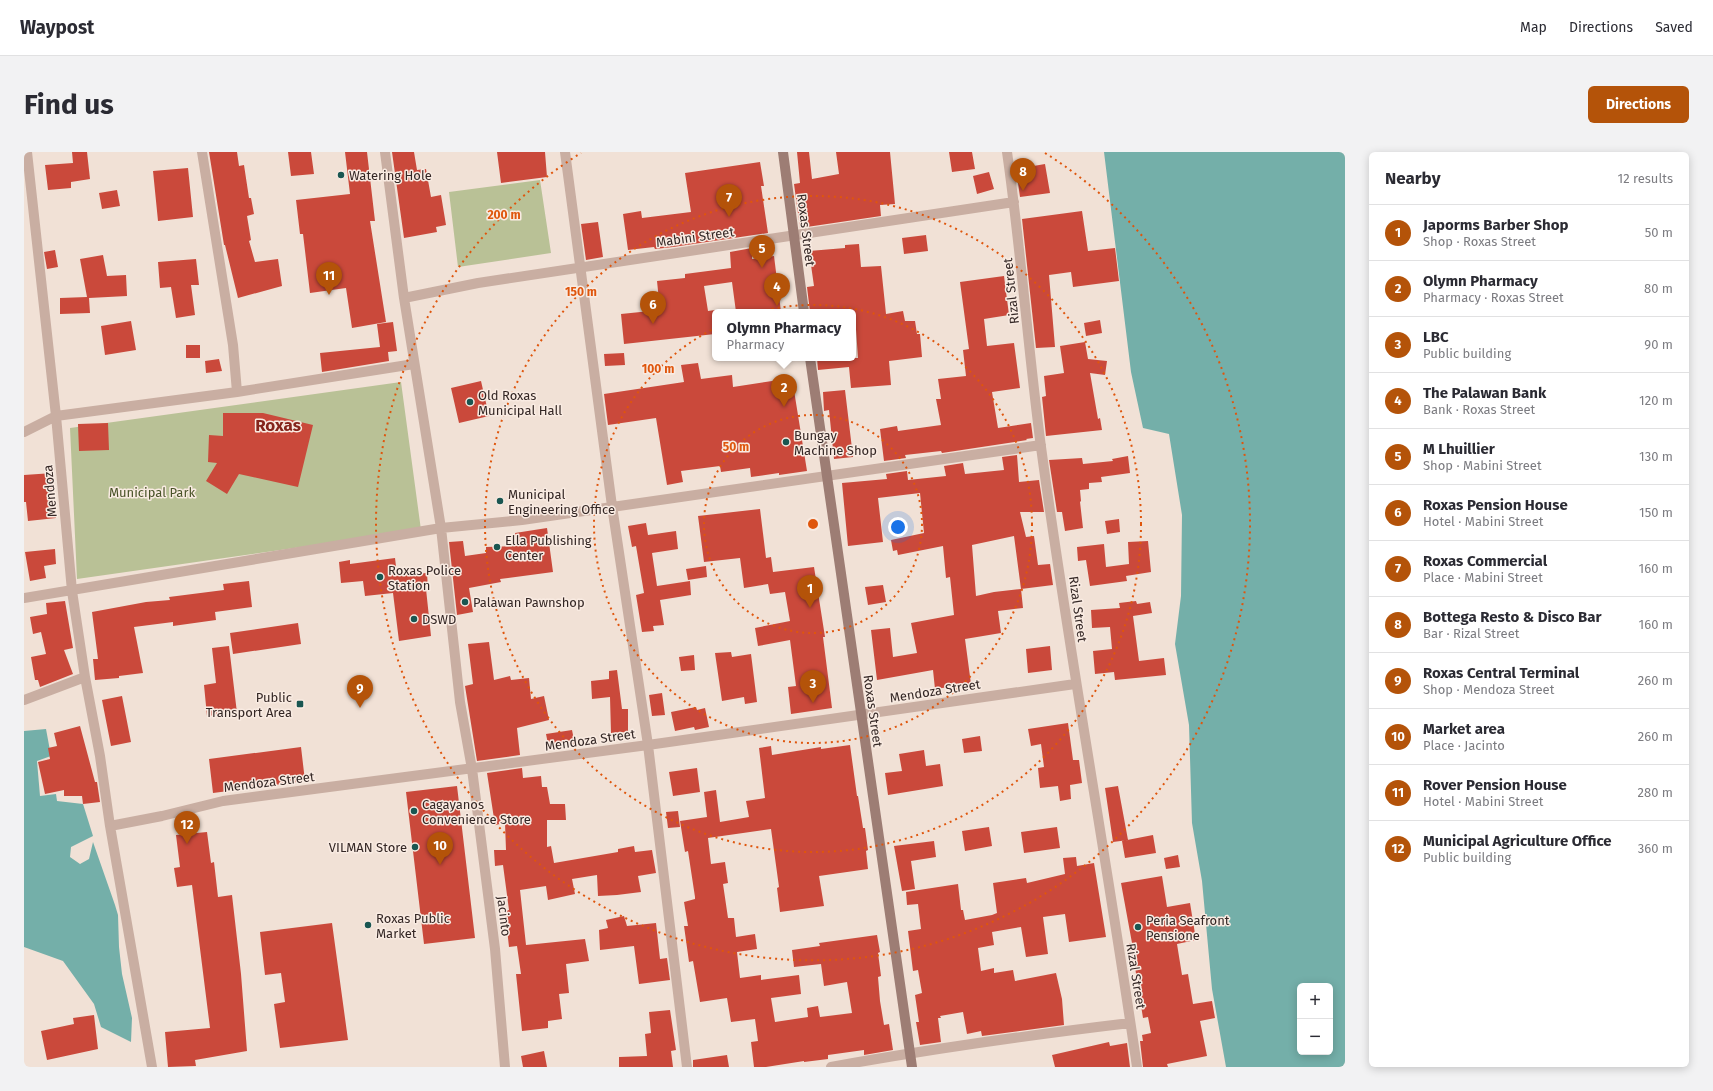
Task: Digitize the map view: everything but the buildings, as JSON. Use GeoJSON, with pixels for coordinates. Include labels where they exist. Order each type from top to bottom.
{"type":"FeatureCollection","features":[{"type":"Feature","properties":{"kind":"main road","name":"Roxas Street"},"geometry":{"type":"LineString","coordinates":[[783,152],[804,309]]}},
{"type":"Feature","properties":{"kind":"main road","name":"Roxas Street"},"geometry":{"type":"LineString","coordinates":[[810,361],[860,716],[912,1067]]}},
{"type":"Feature","properties":{"kind":"street","name":"Mendoza"},"geometry":{"type":"LineString","coordinates":[[27,152],[56,416],[72,591],[85,677],[100,756],[110,826],[152,1067]]}},
{"type":"Feature","properties":{"kind":"street"},"geometry":{"type":"LineString","coordinates":[[202,152],[233,345],[237,392]]}},
{"type":"Feature","properties":{"kind":"street","name":"Jacinto"},"geometry":{"type":"LineString","coordinates":[[385,152],[404,298],[441,528],[460,702],[472,769],[495,949],[504,1067]]}},
{"type":"Feature","properties":{"kind":"street"},"geometry":{"type":"LineString","coordinates":[[565,152],[612,506],[648,745],[687,1067]]}},
{"type":"Feature","properties":{"kind":"street","name":"Rizal Street"},"geometry":{"type":"LineString","coordinates":[[1007,152],[1041,445],[1075,684],[1137,1067]]}},
{"type":"Feature","properties":{"kind":"street","name":"Mabini Street"},"geometry":{"type":"LineString","coordinates":[[404,298],[478,283],[1014,202]]}},
{"type":"Feature","properties":{"kind":"street"},"geometry":{"type":"LineString","coordinates":[[24,432],[56,416],[237,392],[414,364]]}},
{"type":"Feature","properties":{"kind":"street"},"geometry":{"type":"LineString","coordinates":[[24,598],[441,528],[522,520],[1041,445]]}},
{"type":"Feature","properties":{"kind":"street"},"geometry":{"type":"LineString","coordinates":[[24,700],[85,677]]}},
{"type":"Feature","properties":{"kind":"street","name":"Mendoza Street"},"geometry":{"type":"LineString","coordinates":[[110,826],[162,816],[223,801],[472,769],[860,716],[1075,684]]}},
{"type":"Feature","properties":{"kind":"street"},"geometry":{"type":"LineString","coordinates":[[831,1067],[1021,1036],[1130,1023]]}},
{"type":"Feature","properties":{"kind":"green space"},"geometry":{"type":"Polygon","coordinates":[[[540,180],[551,253],[458,267],[449,192],[540,180]]]}},
{"type":"Feature","properties":{"kind":"green space","name":"Municipal Park"},"geometry":{"type":"Polygon","coordinates":[[[401,382],[421,530],[77,579],[70,428],[401,382]]]}},
{"type":"Feature","properties":{"kind":"water"},"geometry":{"type":"Polygon","coordinates":[[[1104,152],[1345,152],[1345,1067],[1226,1067],[1212,989],[1202,881],[1192,823],[1189,725],[1175,644],[1181,596],[1182,515],[1169,434],[1143,428],[1131,372],[1104,152]]]}},
{"type":"Feature","properties":{"kind":"water"},"geometry":{"type":"Polygon","coordinates":[[[46,729],[51,756],[37,761],[40,796],[56,794],[57,801],[83,804],[93,836],[71,847],[70,857],[80,864],[89,859],[93,842],[115,905],[118,915],[122,974],[132,1018],[131,1042],[101,1027],[94,1004],[63,961],[24,947],[24,731],[46,729]]]}},
{"type":"Feature","properties":{"kind":"place","name":"Watering Hole"},"geometry":{"type":"Point","coordinates":[341,175]}},
{"type":"Feature","properties":{"kind":"place","name":"Bottega Resto & Disco Bar"},"geometry":{"type":"Point","coordinates":[1023,191]}},
{"type":"Feature","properties":{"kind":"place","name":"Roxas Commercial"},"geometry":{"type":"Point","coordinates":[729,217]}},
{"type":"Feature","properties":{"kind":"place","name":"M Lhuillier"},"geometry":{"type":"Point","coordinates":[762,268]}},
{"type":"Feature","properties":{"kind":"place","name":"Rover Pension House"},"geometry":{"type":"Point","coordinates":[329,295]}},
{"type":"Feature","properties":{"kind":"place","name":"The Palawan Bank"},"geometry":{"type":"Point","coordinates":[777,306]}},
{"type":"Feature","properties":{"kind":"place","name":"Roxas Pension House"},"geometry":{"type":"Point","coordinates":[653,324]}},
{"type":"Feature","properties":{"kind":"place","name":"Old Roxas Municipal Hall"},"geometry":{"type":"Point","coordinates":[470,402]}},
{"type":"Feature","properties":{"kind":"place","name":"Olymn Pharmacy"},"geometry":{"type":"Point","coordinates":[784,407]}},
{"type":"Feature","properties":{"kind":"place","name":"Bungay Machine Shop"},"geometry":{"type":"Point","coordinates":[786,442]}},
{"type":"Feature","properties":{"kind":"place","name":"Municipal Engineering Office"},"geometry":{"type":"Point","coordinates":[500,501]}},
{"type":"Feature","properties":{"kind":"place","name":"Ella Publishing Center"},"geometry":{"type":"Point","coordinates":[497,547]}},
{"type":"Feature","properties":{"kind":"place","name":"Roxas Police Station"},"geometry":{"type":"Point","coordinates":[380,577]}},
{"type":"Feature","properties":{"kind":"place","name":"Palawan Pawnshop"},"geometry":{"type":"Point","coordinates":[465,602]}},
{"type":"Feature","properties":{"kind":"place","name":"Japorms Barber Shop"},"geometry":{"type":"Point","coordinates":[810,608]}},
{"type":"Feature","properties":{"kind":"place","name":"DSWD"},"geometry":{"type":"Point","coordinates":[414,619]}},
{"type":"Feature","properties":{"kind":"place","name":"LBC"},"geometry":{"type":"Point","coordinates":[813,703]}},
{"type":"Feature","properties":{"kind":"place","name":"Public Transport Area"},"geometry":{"type":"Point","coordinates":[300,704]}},
{"type":"Feature","properties":{"kind":"place","name":"Roxas Central Terminal"},"geometry":{"type":"Point","coordinates":[360,708]}},
{"type":"Feature","properties":{"kind":"place","name":"Cagayanos Convenience Store"},"geometry":{"type":"Point","coordinates":[414,811]}},
{"type":"Feature","properties":{"kind":"place","name":"Municipal Agriculture Office"},"geometry":{"type":"Point","coordinates":[187,844]}},
{"type":"Feature","properties":{"kind":"place","name":"VILMAN Store"},"geometry":{"type":"Point","coordinates":[415,847]}},
{"type":"Feature","properties":{"kind":"place","name":"Market area"},"geometry":{"type":"Point","coordinates":[440,865]}},
{"type":"Feature","properties":{"kind":"place","name":"Roxas Public Market"},"geometry":{"type":"Point","coordinates":[368,925]}},
{"type":"Feature","properties":{"kind":"place","name":"Peria Seafront Pensione"},"geometry":{"type":"Point","coordinates":[1138,927]}},
{"type":"Feature","properties":{"kind":"district","name":"Roxas"},"geometry":{"type":"Point","coordinates":[278,425]}}]}
